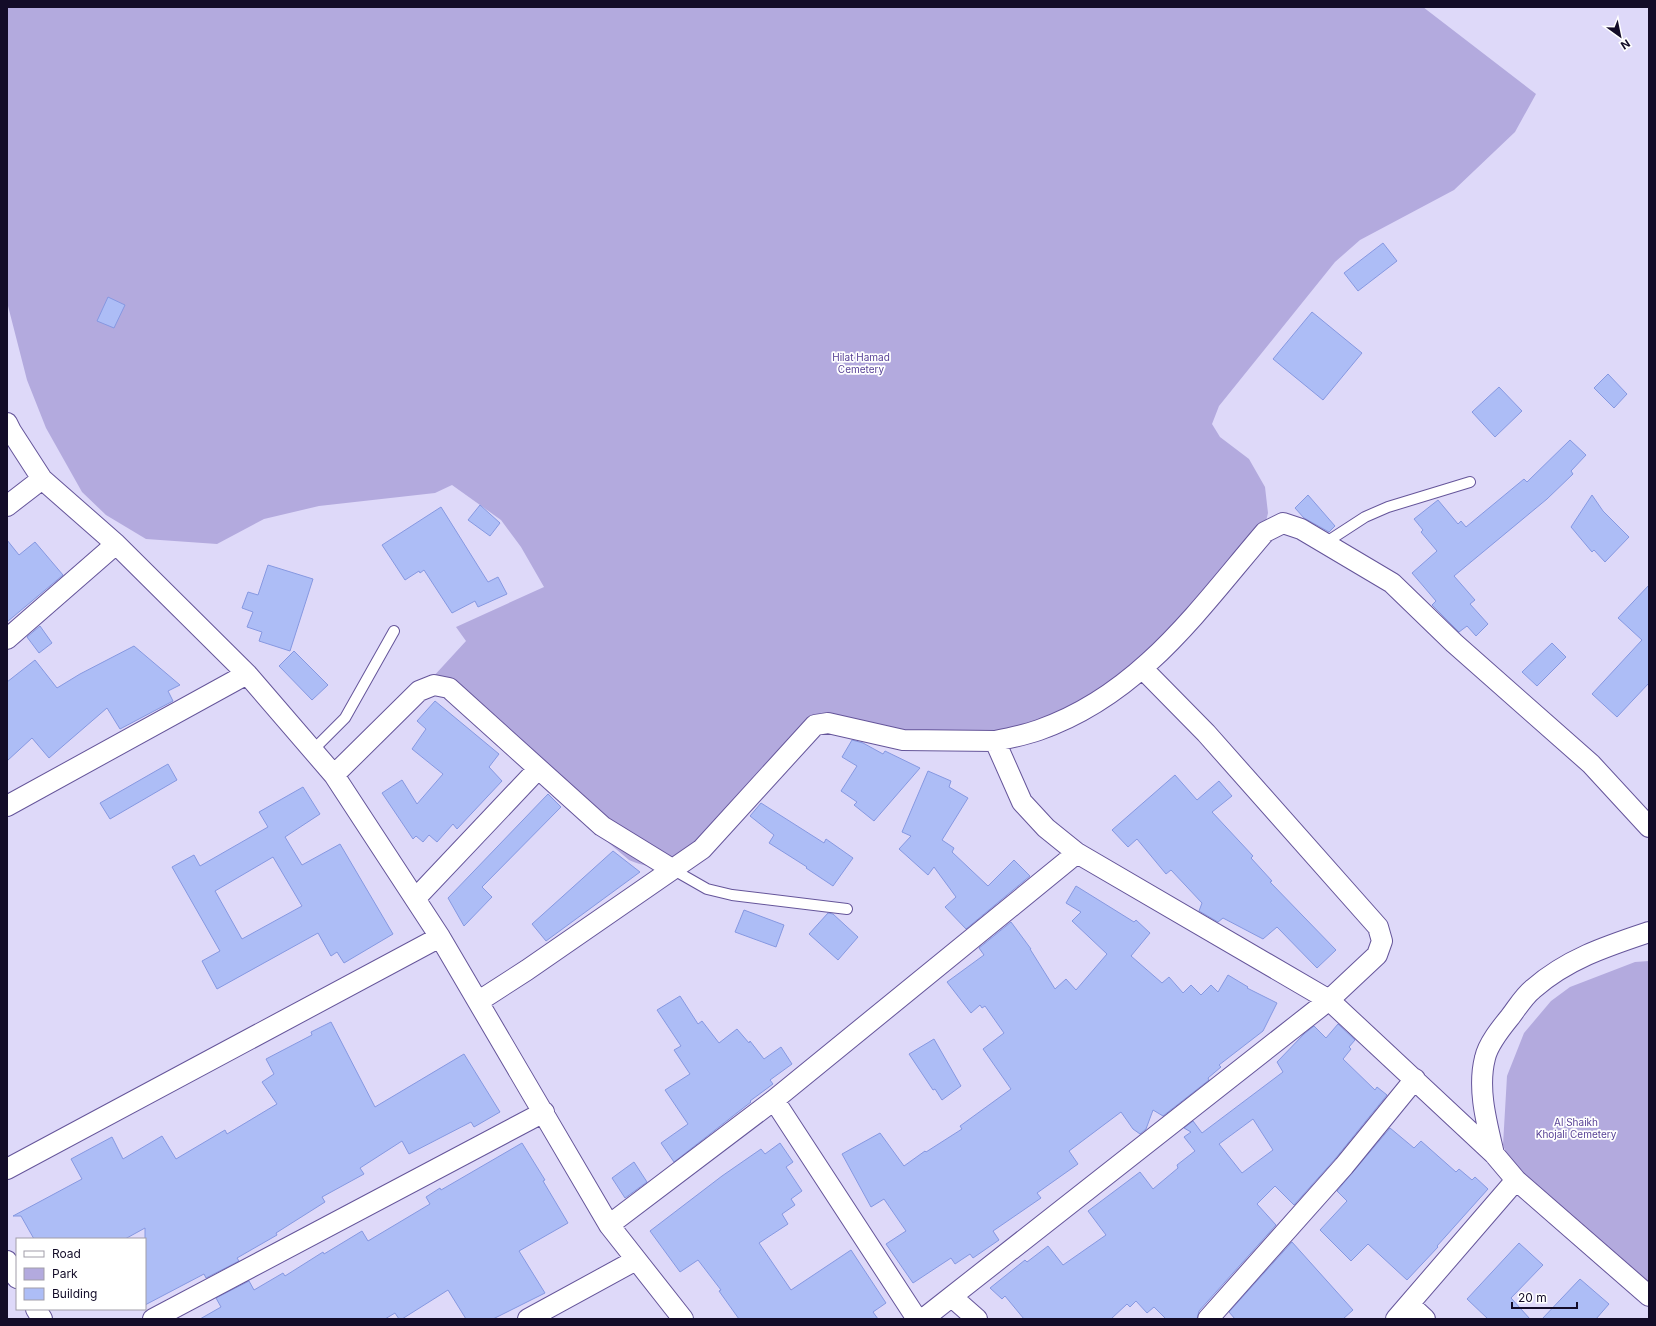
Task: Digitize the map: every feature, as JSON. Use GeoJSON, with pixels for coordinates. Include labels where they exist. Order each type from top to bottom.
{"type":"FeatureCollection","features":[{"type":"Feature","properties":{"kind":"street"},"geometry":{"type":"LineString","coordinates":[[7,422],[11,432],[42,479],[116,544],[247,674],[334,775],[440,937],[479,1001],[609,1225],[683,1319]]}},
{"type":"Feature","properties":{"kind":"street"},"geometry":{"type":"LineString","coordinates":[[7,506],[42,479]]}},
{"type":"Feature","properties":{"kind":"street"},"geometry":{"type":"LineString","coordinates":[[479,1001],[527,970],[702,848],[815,725],[828,723],[903,740],[995,741],[1040,730],[1078,712],[1115,691],[1143,669],[1172,641],[1265,532],[1284,524],[1301,529],[1392,583],[1454,643],[1590,764],[1649,827]]}},
{"type":"Feature","properties":{"kind":"street"},"geometry":{"type":"LineString","coordinates":[[7,639],[116,544]]}},
{"type":"Feature","properties":{"kind":"street"},"geometry":{"type":"LineString","coordinates":[[923,1319],[1329,1000],[1377,955],[1382,941],[1378,927],[1206,733],[1143,669]]}},
{"type":"Feature","properties":{"kind":"street"},"geometry":{"type":"LineString","coordinates":[[7,806],[247,674]]}},
{"type":"Feature","properties":{"kind":"street"},"geometry":{"type":"LineString","coordinates":[[334,775],[419,691],[434,685],[449,688],[602,826],[672,868]]}},
{"type":"Feature","properties":{"kind":"street"},"geometry":{"type":"LineString","coordinates":[[995,741],[1022,802],[1046,828],[1077,853],[1329,1000],[1494,1154],[1516,1180],[1649,1296]]}},
{"type":"Feature","properties":{"kind":"street"},"geometry":{"type":"LineString","coordinates":[[415,899],[538,769]]}},
{"type":"Feature","properties":{"kind":"street"},"geometry":{"type":"LineString","coordinates":[[609,1225],[774,1100],[1077,853]]}},
{"type":"Feature","properties":{"kind":"street"},"geometry":{"type":"LineString","coordinates":[[1494,1154],[1486,1119],[1482,1081],[1485,1057],[1501,1027],[1532,990],[1561,967],[1598,949],[1649,932]]}},
{"type":"Feature","properties":{"kind":"street"},"geometry":{"type":"LineString","coordinates":[[7,1169],[440,937]]}},
{"type":"Feature","properties":{"kind":"street"},"geometry":{"type":"LineString","coordinates":[[1208,1319],[1344,1166],[1415,1079]]}},
{"type":"Feature","properties":{"kind":"street"},"geometry":{"type":"LineString","coordinates":[[774,1100],[917,1319]]}},
{"type":"Feature","properties":{"kind":"street"},"geometry":{"type":"LineString","coordinates":[[153,1319],[544,1112]]}},
{"type":"Feature","properties":{"kind":"street"},"geometry":{"type":"LineString","coordinates":[[1396,1319],[1516,1180]]}},
{"type":"Feature","properties":{"kind":"street"},"geometry":{"type":"LineString","coordinates":[[528,1319],[636,1260]]}},
{"type":"Feature","properties":{"kind":"street"},"geometry":{"type":"LineString","coordinates":[[7,1261],[16,1276]]}},
{"type":"Feature","properties":{"kind":"street"},"geometry":{"type":"LineString","coordinates":[[952,1297],[977,1319]]}},
{"type":"Feature","properties":{"kind":"street"},"geometry":{"type":"LineString","coordinates":[[1409,1304],[1425,1319]]}},
{"type":"Feature","properties":{"kind":"street"},"geometry":{"type":"LineString","coordinates":[[37,1310],[42,1319]]}},
{"type":"Feature","properties":{"kind":"lane"},"geometry":{"type":"LineString","coordinates":[[1325,543],[1365,517],[1388,507],[1470,482]]}},
{"type":"Feature","properties":{"kind":"lane"},"geometry":{"type":"LineString","coordinates":[[313,750],[345,718],[394,630]]}},
{"type":"Feature","properties":{"kind":"lane"},"geometry":{"type":"LineString","coordinates":[[672,868],[707,889],[732,895],[847,909]]}},
{"type":"Feature","properties":{"kind":"green space","name":"Hilat Hamad Cemetery"},"geometry":{"type":"Polygon","coordinates":[[[7,7],[1423,7],[1536,94],[1515,132],[1454,190],[1360,240],[1335,262],[1219,406],[1212,424],[1220,437],[1249,459],[1265,487],[1268,513],[1262,538],[1136,680],[1052,737],[1015,742],[898,742],[811,715],[681,859],[661,865],[649,866],[629,860],[553,796],[448,690],[432,678],[466,641],[456,627],[544,587],[521,547],[501,520],[452,485],[435,493],[319,506],[264,519],[217,544],[146,539],[106,515],[82,492],[46,428],[27,380],[7,302],[7,7]]]}},
{"type":"Feature","properties":{"kind":"green space","name":"Al Shaikh Khojali Cemetery"},"geometry":{"type":"Polygon","coordinates":[[[1649,961],[1649,1289],[1513,1169],[1503,1145],[1507,1076],[1524,1033],[1551,1001],[1570,987],[1635,962],[1649,961]]]}},
{"type":"Feature","properties":{"kind":"building"},"geometry":{"type":"Polygon","coordinates":[[[1383,243],[1397,261],[1358,291],[1344,273],[1383,243]]]}},
{"type":"Feature","properties":{"kind":"building"},"geometry":{"type":"Polygon","coordinates":[[[108,297],[125,305],[114,328],[97,321],[108,297]]]}},
{"type":"Feature","properties":{"kind":"building"},"geometry":{"type":"Polygon","coordinates":[[[1312,312],[1362,353],[1323,400],[1273,359],[1312,312]]]}},
{"type":"Feature","properties":{"kind":"building"},"geometry":{"type":"Polygon","coordinates":[[[1608,374],[1627,394],[1614,408],[1594,388],[1608,374]]]}},
{"type":"Feature","properties":{"kind":"building"},"geometry":{"type":"Polygon","coordinates":[[[1499,387],[1522,411],[1495,437],[1472,412],[1499,387]]]}},
{"type":"Feature","properties":{"kind":"building"},"geometry":{"type":"Polygon","coordinates":[[[1570,440],[1586,455],[1571,471],[1573,474],[1547,499],[1454,576],[1475,600],[1470,604],[1488,624],[1476,636],[1467,626],[1459,632],[1432,605],[1436,601],[1412,573],[1437,551],[1421,532],[1423,530],[1414,519],[1438,500],[1458,524],[1461,521],[1466,527],[1524,479],[1527,482],[1570,440]]]}},
{"type":"Feature","properties":{"kind":"building"},"geometry":{"type":"Polygon","coordinates":[[[1308,495],[1335,526],[1329,532],[1304,518],[1295,508],[1308,495]]]}},
{"type":"Feature","properties":{"kind":"building"},"geometry":{"type":"Polygon","coordinates":[[[1592,495],[1603,511],[1629,537],[1605,562],[1594,550],[1592,552],[1571,527],[1592,495]]]}},
{"type":"Feature","properties":{"kind":"building"},"geometry":{"type":"Polygon","coordinates":[[[480,505],[500,523],[490,536],[468,520],[480,505]]]}},
{"type":"Feature","properties":{"kind":"building"},"geometry":{"type":"Polygon","coordinates":[[[441,507],[488,582],[498,577],[507,594],[478,607],[475,601],[452,613],[424,570],[420,573],[419,571],[405,580],[382,545],[441,507]]]}},
{"type":"Feature","properties":{"kind":"building"},"geometry":{"type":"Polygon","coordinates":[[[7,540],[19,555],[35,542],[63,575],[7,622],[7,540]]]}},
{"type":"Feature","properties":{"kind":"building"},"geometry":{"type":"Polygon","coordinates":[[[268,565],[313,579],[290,651],[259,641],[262,632],[247,627],[253,612],[242,608],[248,592],[258,595],[268,565]]]}},
{"type":"Feature","properties":{"kind":"building"},"geometry":{"type":"Polygon","coordinates":[[[1649,585],[1649,683],[1617,717],[1592,694],[1642,640],[1618,618],[1649,585]]]}},
{"type":"Feature","properties":{"kind":"building"},"geometry":{"type":"Polygon","coordinates":[[[40,626],[52,643],[39,653],[27,637],[40,626]]]}},
{"type":"Feature","properties":{"kind":"building"},"geometry":{"type":"Polygon","coordinates":[[[1552,643],[1566,657],[1537,686],[1522,672],[1552,643]]]}},
{"type":"Feature","properties":{"kind":"building"},"geometry":{"type":"Polygon","coordinates":[[[134,646],[180,685],[168,691],[173,701],[120,729],[107,708],[49,758],[32,738],[7,761],[7,682],[35,660],[57,688],[80,674],[134,646]]]}},
{"type":"Feature","properties":{"kind":"building"},"geometry":{"type":"Polygon","coordinates":[[[294,651],[328,685],[312,700],[279,666],[294,651]]]}},
{"type":"Feature","properties":{"kind":"building"},"geometry":{"type":"Polygon","coordinates":[[[435,701],[499,754],[489,767],[502,781],[457,829],[453,824],[437,842],[429,835],[423,842],[416,836],[413,839],[382,793],[402,780],[417,804],[443,774],[412,749],[426,729],[417,721],[435,701]]]}},
{"type":"Feature","properties":{"kind":"building"},"geometry":{"type":"Polygon","coordinates":[[[852,740],[863,743],[883,754],[885,751],[920,768],[874,821],[854,805],[857,802],[841,791],[857,766],[842,757],[852,740]]]}},
{"type":"Feature","properties":{"kind":"building"},"geometry":{"type":"Polygon","coordinates":[[[168,764],[177,780],[110,819],[100,803],[168,764]]]}},
{"type":"Feature","properties":{"kind":"building"},"geometry":{"type":"Polygon","coordinates":[[[928,771],[951,781],[949,787],[968,798],[942,840],[954,848],[952,852],[988,886],[1014,860],[1030,876],[966,929],[945,907],[956,897],[934,867],[928,875],[899,849],[911,836],[902,832],[928,771]]]}},
{"type":"Feature","properties":{"kind":"building"},"geometry":{"type":"Polygon","coordinates":[[[1175,775],[1197,800],[1219,781],[1232,796],[1212,812],[1253,856],[1251,858],[1272,881],[1270,882],[1336,950],[1317,968],[1277,927],[1263,939],[1223,918],[1218,922],[1199,911],[1202,903],[1171,870],[1166,874],[1137,839],[1128,847],[1112,830],[1175,775]]]}},
{"type":"Feature","properties":{"kind":"building"},"geometry":{"type":"Polygon","coordinates":[[[303,787],[320,814],[285,837],[302,865],[340,844],[393,934],[344,963],[337,952],[331,956],[318,933],[217,989],[202,961],[220,951],[172,867],[194,855],[200,866],[268,827],[259,812],[303,787]],[[273,857],[215,891],[242,939],[302,906],[273,857]]]}},
{"type":"Feature","properties":{"kind":"building"},"geometry":{"type":"Polygon","coordinates":[[[548,794],[561,807],[482,887],[492,897],[464,926],[448,898],[548,794]]]}},
{"type":"Feature","properties":{"kind":"building"},"geometry":{"type":"Polygon","coordinates":[[[761,803],[824,843],[826,839],[853,858],[833,886],[806,868],[807,867],[769,843],[774,835],[750,816],[761,803]]]}},
{"type":"Feature","properties":{"kind":"building"},"geometry":{"type":"Polygon","coordinates":[[[613,851],[640,872],[546,941],[532,924],[613,851]]]}},
{"type":"Feature","properties":{"kind":"building"},"geometry":{"type":"Polygon","coordinates":[[[1076,886],[1134,922],[1136,920],[1150,933],[1131,956],[1162,983],[1169,977],[1183,993],[1191,985],[1201,995],[1211,985],[1218,992],[1228,975],[1248,987],[1247,988],[1277,1003],[1263,1031],[1219,1065],[1221,1067],[1208,1078],[1209,1080],[1163,1116],[1153,1110],[1146,1129],[1140,1134],[1133,1129],[1121,1112],[1069,1151],[1078,1164],[1037,1193],[1041,1198],[993,1231],[999,1240],[973,1258],[970,1254],[955,1264],[951,1258],[913,1283],[886,1244],[906,1231],[884,1199],[871,1207],[842,1154],[880,1133],[904,1166],[925,1151],[926,1152],[962,1129],[960,1126],[1011,1089],[983,1049],[1004,1033],[985,1006],[982,1008],[980,1005],[971,1013],[947,982],[984,955],[979,948],[1011,922],[1031,949],[1055,989],[1066,979],[1076,990],[1107,954],[1072,921],[1081,912],[1066,903],[1076,886]]]}},
{"type":"Feature","properties":{"kind":"building"},"geometry":{"type":"Polygon","coordinates":[[[744,910],[784,925],[776,947],[735,932],[744,910]]]}},
{"type":"Feature","properties":{"kind":"building"},"geometry":{"type":"Polygon","coordinates":[[[828,913],[833,914],[858,937],[838,960],[809,934],[828,913]]]}},
{"type":"Feature","properties":{"kind":"building"},"geometry":{"type":"Polygon","coordinates":[[[680,996],[698,1024],[702,1021],[719,1043],[737,1029],[749,1043],[750,1041],[764,1059],[781,1047],[792,1064],[770,1080],[773,1084],[674,1162],[661,1143],[688,1124],[665,1090],[690,1074],[674,1050],[681,1046],[657,1010],[680,996]]]}},
{"type":"Feature","properties":{"kind":"building"},"geometry":{"type":"Polygon","coordinates":[[[331,1022],[375,1107],[464,1054],[500,1112],[474,1127],[471,1122],[409,1154],[402,1141],[360,1168],[364,1174],[322,1197],[325,1202],[276,1233],[277,1235],[237,1258],[239,1261],[206,1278],[204,1274],[146,1304],[145,1228],[127,1238],[33,1238],[21,1216],[13,1216],[82,1179],[71,1159],[112,1137],[123,1159],[162,1136],[176,1159],[225,1130],[227,1134],[277,1104],[262,1082],[274,1074],[266,1059],[312,1035],[311,1032],[331,1022]]]}},
{"type":"Feature","properties":{"kind":"building"},"geometry":{"type":"Polygon","coordinates":[[[1338,1024],[1355,1040],[1349,1047],[1351,1049],[1343,1059],[1375,1090],[1377,1087],[1387,1095],[1335,1159],[1294,1205],[1275,1186],[1257,1204],[1276,1225],[1199,1311],[1197,1319],[1166,1319],[1154,1307],[1147,1313],[1136,1301],[1130,1307],[1127,1304],[1111,1319],[1024,1319],[1005,1296],[1002,1299],[990,1288],[1025,1260],[1027,1262],[1048,1246],[1063,1265],[1106,1235],[1088,1211],[1140,1172],[1153,1189],[1178,1168],[1177,1165],[1195,1151],[1184,1137],[1191,1132],[1184,1128],[1193,1121],[1202,1133],[1283,1072],[1277,1062],[1304,1034],[1314,1026],[1326,1038],[1338,1024]],[[1253,1119],[1219,1144],[1242,1173],[1273,1150],[1253,1119]]]}},
{"type":"Feature","properties":{"kind":"building"},"geometry":{"type":"Polygon","coordinates":[[[934,1039],[961,1086],[942,1100],[935,1089],[933,1090],[909,1054],[934,1039]]]}},
{"type":"Feature","properties":{"kind":"building"},"geometry":{"type":"Polygon","coordinates":[[[1390,1128],[1414,1148],[1421,1141],[1456,1172],[1459,1169],[1472,1180],[1475,1177],[1488,1189],[1437,1246],[1438,1247],[1407,1280],[1368,1244],[1351,1261],[1320,1230],[1347,1201],[1337,1191],[1390,1128]]]}},
{"type":"Feature","properties":{"kind":"building"},"geometry":{"type":"Polygon","coordinates":[[[522,1143],[545,1180],[543,1181],[568,1223],[519,1251],[545,1293],[493,1319],[466,1319],[448,1290],[402,1319],[399,1319],[395,1313],[385,1319],[200,1319],[221,1307],[216,1298],[249,1281],[254,1290],[283,1273],[285,1276],[323,1252],[324,1254],[362,1231],[368,1241],[430,1204],[426,1197],[440,1188],[441,1190],[522,1143]]]}},
{"type":"Feature","properties":{"kind":"building"},"geometry":{"type":"Polygon","coordinates":[[[780,1143],[793,1162],[786,1167],[802,1191],[791,1199],[795,1205],[782,1214],[788,1224],[759,1243],[791,1290],[851,1250],[886,1303],[873,1312],[878,1319],[739,1319],[719,1291],[721,1290],[698,1260],[680,1272],[650,1231],[722,1176],[761,1149],[765,1154],[780,1143]]]}},
{"type":"Feature","properties":{"kind":"building"},"geometry":{"type":"Polygon","coordinates":[[[634,1162],[647,1182],[625,1198],[612,1178],[634,1162]]]}},
{"type":"Feature","properties":{"kind":"building"},"geometry":{"type":"Polygon","coordinates":[[[1292,1242],[1353,1310],[1343,1319],[1235,1319],[1229,1312],[1292,1242]]]}},
{"type":"Feature","properties":{"kind":"building"},"geometry":{"type":"Polygon","coordinates":[[[1519,1243],[1543,1265],[1511,1298],[1530,1319],[1488,1319],[1467,1299],[1519,1243]]]}},
{"type":"Feature","properties":{"kind":"building"},"geometry":{"type":"Polygon","coordinates":[[[1580,1279],[1609,1304],[1596,1319],[1542,1319],[1580,1279]]]}}]}
